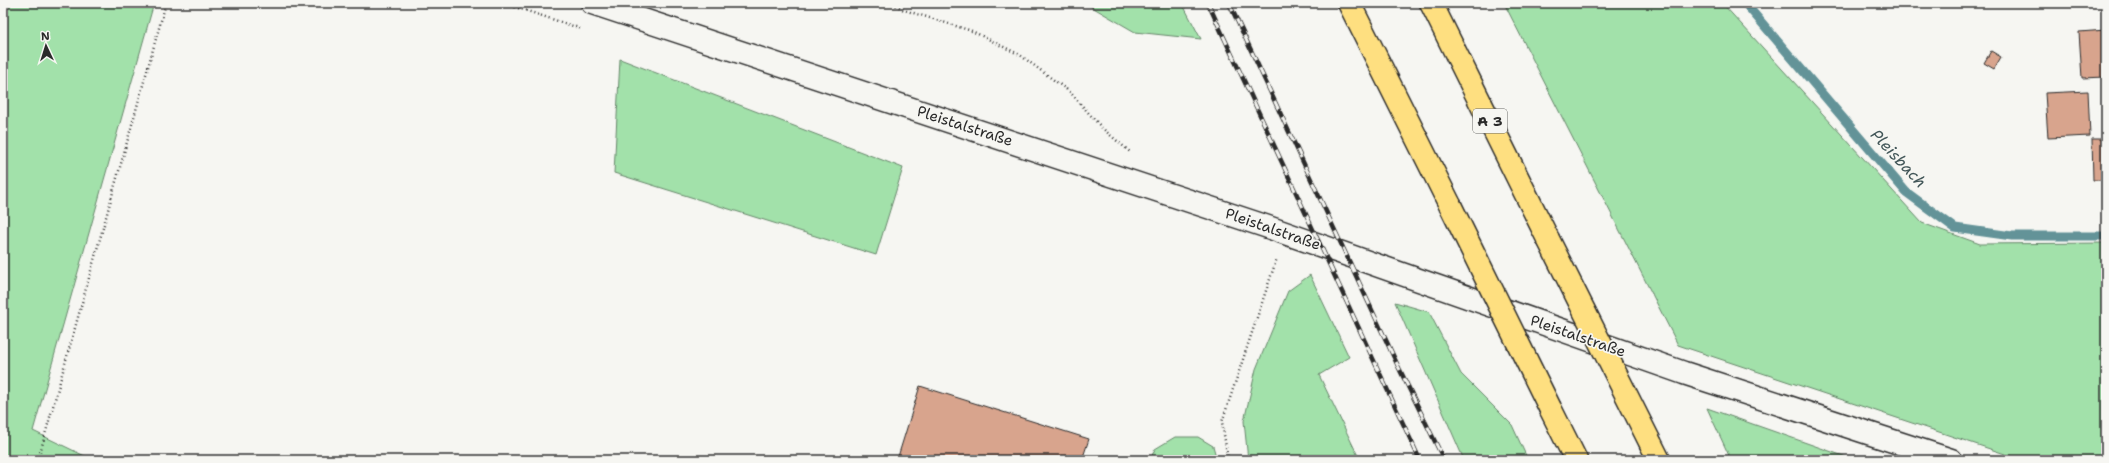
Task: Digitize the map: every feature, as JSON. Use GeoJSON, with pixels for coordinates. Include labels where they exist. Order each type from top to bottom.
{"type":"FeatureCollection","features":[{"type":"Feature","properties":{"kind":"highway"},"geometry":{"type":"LineString","coordinates":[[1349,3],[1576,460]]}},
{"type":"Feature","properties":{"kind":"highway","name":"A 3"},"geometry":{"type":"LineString","coordinates":[[1431,3],[1655,452]]}},
{"type":"Feature","properties":{"kind":"main road","name":"Pleistalstraße"},"geometry":{"type":"LineString","coordinates":[[592,3],[1265,226],[1684,373],[1951,460]]}},
{"type":"Feature","properties":{"kind":"path"},"geometry":{"type":"LineString","coordinates":[[38,460],[166,3]]}},
{"type":"Feature","properties":{"kind":"path"},"geometry":{"type":"LineString","coordinates":[[892,3],[904,10],[972,31],[1020,55],[1070,92],[1102,128],[1134,156]]}},
{"type":"Feature","properties":{"kind":"path"},"geometry":{"type":"LineString","coordinates":[[1228,460],[1222,422],[1278,259],[1265,226]]}},
{"type":"Feature","properties":{"kind":"green space"},"geometry":{"type":"Polygon","coordinates":[[[3,3],[154,3],[33,431],[93,460],[3,460],[3,3]]]}},
{"type":"Feature","properties":{"kind":"green space"},"geometry":{"type":"Polygon","coordinates":[[[1085,3],[1182,3],[1201,39],[1135,32],[1085,3]]]}},
{"type":"Feature","properties":{"kind":"green space"},"geometry":{"type":"Polygon","coordinates":[[[1504,3],[1722,3],[1922,223],[1980,244],[2106,243],[2106,460],[2023,460],[1678,345],[1504,3]]]}},
{"type":"Feature","properties":{"kind":"green space"},"geometry":{"type":"Polygon","coordinates":[[[620,59],[903,168],[876,255],[614,173],[620,59]]]}},
{"type":"Feature","properties":{"kind":"green space"},"geometry":{"type":"Polygon","coordinates":[[[1310,275],[1349,357],[1319,375],[1360,460],[1248,460],[1244,421],[1256,369],[1288,291],[1310,275]]]}},
{"type":"Feature","properties":{"kind":"green space"},"geometry":{"type":"Polygon","coordinates":[[[1395,302],[1429,312],[1461,374],[1512,425],[1528,460],[1464,460],[1395,302]]]}},
{"type":"Feature","properties":{"kind":"green space"},"geometry":{"type":"Polygon","coordinates":[[[1707,408],[1855,460],[1731,460],[1707,408]]]}},
{"type":"Feature","properties":{"kind":"green space"},"geometry":{"type":"Polygon","coordinates":[[[1175,437],[1198,437],[1213,446],[1217,460],[1150,460],[1155,449],[1175,437]]]}},
{"type":"Feature","properties":{"kind":"building"},"geometry":{"type":"Polygon","coordinates":[[[2106,30],[2106,77],[2082,78],[2079,32],[2106,30]]]}},
{"type":"Feature","properties":{"kind":"building"},"geometry":{"type":"Polygon","coordinates":[[[1991,51],[2001,57],[1994,69],[1984,63],[1991,51]]]}},
{"type":"Feature","properties":{"kind":"building"},"geometry":{"type":"Polygon","coordinates":[[[2088,91],[2090,136],[2048,138],[2045,93],[2088,91]]]}},
{"type":"Feature","properties":{"kind":"building"},"geometry":{"type":"Polygon","coordinates":[[[2092,139],[2106,139],[2106,180],[2093,180],[2092,139]]]}},
{"type":"Feature","properties":{"kind":"building"},"geometry":{"type":"Polygon","coordinates":[[[920,386],[1089,439],[1082,460],[897,460],[920,386]]]}},
{"type":"Feature","properties":{"kind":"waterway","name":"Pleisbach"},"geometry":{"type":"LineString","coordinates":[[1745,3],[1906,192],[1955,228],[2012,236],[2106,236]]}},
{"type":"Feature","properties":{"kind":"railway"},"geometry":{"type":"LineString","coordinates":[[1208,3],[1420,460]]}},
{"type":"Feature","properties":{"kind":"railway"},"geometry":{"type":"LineString","coordinates":[[1229,3],[1398,366],[1444,460]]}}]}
